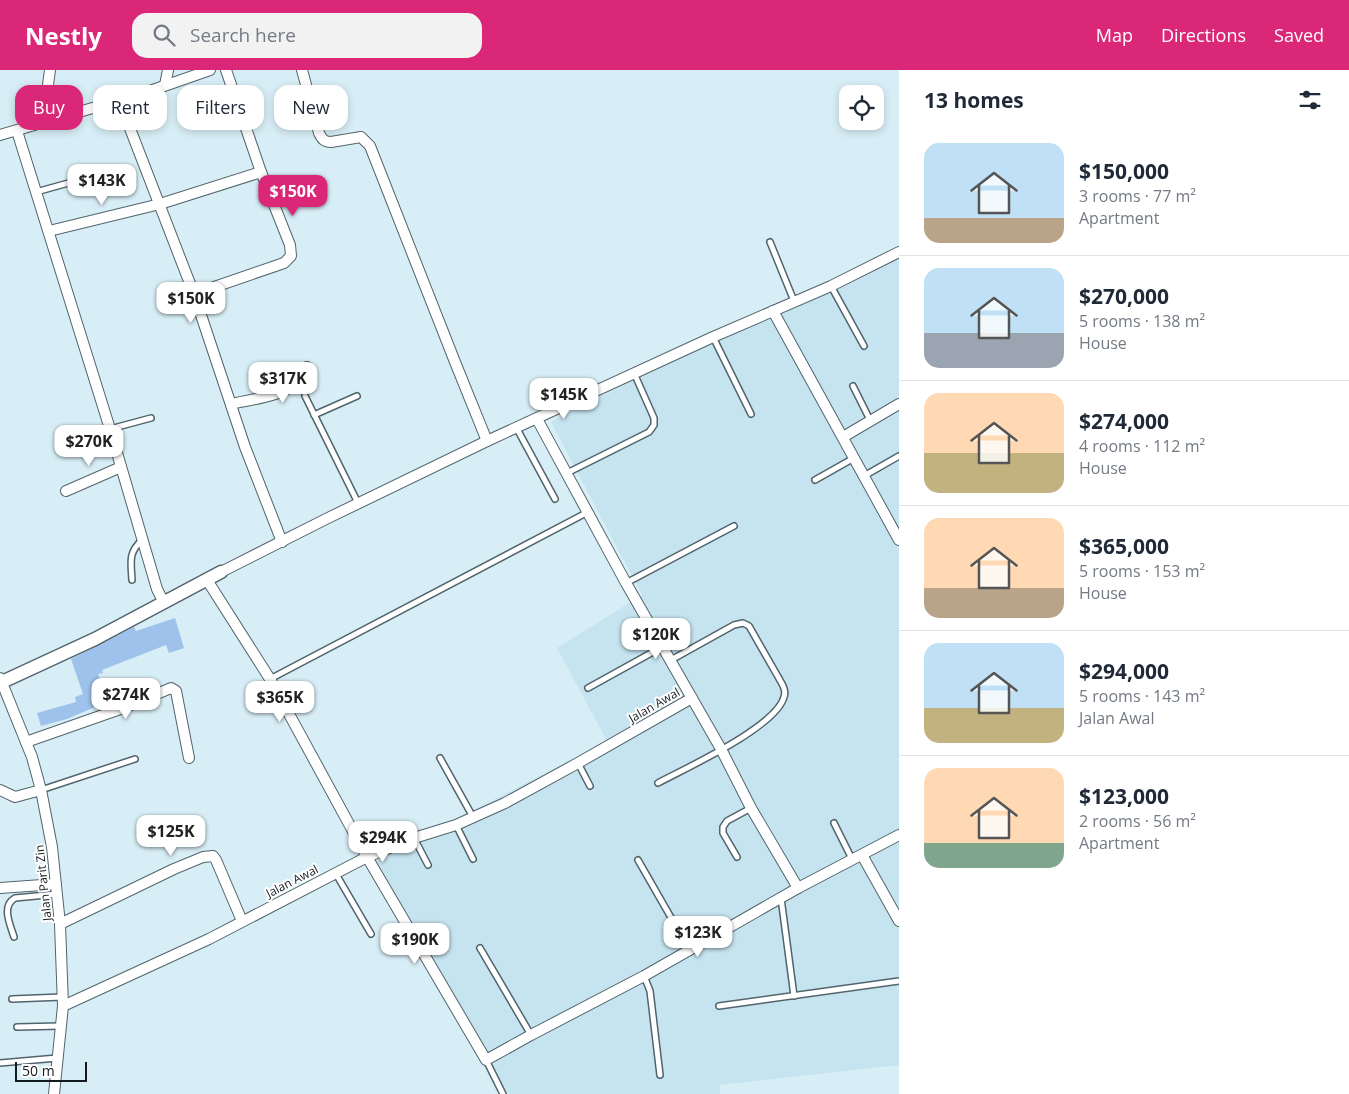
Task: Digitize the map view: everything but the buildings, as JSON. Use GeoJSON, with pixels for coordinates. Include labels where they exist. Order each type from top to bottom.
{"type":"FeatureCollection","features":[{"type":"Feature","properties":{"kind":"street"},"geometry":{"type":"LineString","coordinates":[[48,85],[50,70]]}},
{"type":"Feature","properties":{"kind":"street"},"geometry":{"type":"LineString","coordinates":[[168,70],[165,85],[210,70]]}},
{"type":"Feature","properties":{"kind":"street"},"geometry":{"type":"LineString","coordinates":[[194,294],[284,263],[291,256],[290,245],[261,172],[226,70]]}},
{"type":"Feature","properties":{"kind":"street"},"geometry":{"type":"LineString","coordinates":[[302,70],[322,139],[331,142],[361,137],[370,146],[487,441]]}},
{"type":"Feature","properties":{"kind":"street"},"geometry":{"type":"LineString","coordinates":[[0,135],[20,130]]}},
{"type":"Feature","properties":{"kind":"street"},"geometry":{"type":"LineString","coordinates":[[131,130],[194,294],[245,447],[282,542]]}},
{"type":"Feature","properties":{"kind":"street"},"geometry":{"type":"LineString","coordinates":[[17,131],[50,231],[160,595]]}},
{"type":"Feature","properties":{"kind":"street"},"geometry":{"type":"LineString","coordinates":[[50,231],[160,204],[261,172]]}},
{"type":"Feature","properties":{"kind":"street"},"geometry":{"type":"LineString","coordinates":[[1,681],[66,653],[160,595],[215,576],[487,441],[713,337],[831,286],[899,252]]}},
{"type":"Feature","properties":{"kind":"street"},"geometry":{"type":"LineString","coordinates":[[773,311],[899,540]]}},
{"type":"Feature","properties":{"kind":"street"},"geometry":{"type":"LineString","coordinates":[[231,404],[288,389],[301,379],[307,366]]}},
{"type":"Feature","properties":{"kind":"street"},"geometry":{"type":"LineString","coordinates":[[843,437],[899,404]]}},
{"type":"Feature","properties":{"kind":"street"},"geometry":{"type":"LineString","coordinates":[[537,419],[626,583],[721,749],[751,808],[798,888]]}},
{"type":"Feature","properties":{"kind":"street"},"geometry":{"type":"LineString","coordinates":[[66,491],[121,467]]}},
{"type":"Feature","properties":{"kind":"street"},"geometry":{"type":"LineString","coordinates":[[215,576],[272,678],[366,857],[486,1060],[531,1034],[644,976],[781,897],[899,834]]}},
{"type":"Feature","properties":{"kind":"street","name":"Jalan Parit Zin"},"geometry":{"type":"LineString","coordinates":[[1,681],[26,742],[41,790],[52,847],[60,924],[62,1002],[54,1094]]}},
{"type":"Feature","properties":{"kind":"street"},"geometry":{"type":"LineString","coordinates":[[26,742],[126,707],[171,688],[176,691],[189,758]]}},
{"type":"Feature","properties":{"kind":"street","name":"Jalan Awal"},"geometry":{"type":"LineString","coordinates":[[62,1002],[167,959],[366,857],[414,838],[456,825],[504,803],[692,698]]}},
{"type":"Feature","properties":{"kind":"street"},"geometry":{"type":"LineString","coordinates":[[0,790],[15,797],[41,790]]}},
{"type":"Feature","properties":{"kind":"street"},"geometry":{"type":"LineString","coordinates":[[60,924],[207,855],[213,856],[216,860],[242,921]]}},
{"type":"Feature","properties":{"kind":"street"},"geometry":{"type":"LineString","coordinates":[[857,857],[899,921]]}},
{"type":"Feature","properties":{"kind":"street"},"geometry":{"type":"LineString","coordinates":[[0,888],[56,889]]}},
{"type":"Feature","properties":{"kind":"lane"},"geometry":{"type":"LineString","coordinates":[[36,192],[72,182]]}},
{"type":"Feature","properties":{"kind":"lane"},"geometry":{"type":"LineString","coordinates":[[770,242],[794,301]]}},
{"type":"Feature","properties":{"kind":"lane"},"geometry":{"type":"LineString","coordinates":[[831,286],[864,346]]}},
{"type":"Feature","properties":{"kind":"lane"},"geometry":{"type":"LineString","coordinates":[[713,337],[751,414]]}},
{"type":"Feature","properties":{"kind":"lane"},"geometry":{"type":"LineString","coordinates":[[567,473],[648,432],[654,425],[654,418],[634,373]]}},
{"type":"Feature","properties":{"kind":"lane"},"geometry":{"type":"LineString","coordinates":[[853,386],[870,420]]}},
{"type":"Feature","properties":{"kind":"lane"},"geometry":{"type":"LineString","coordinates":[[305,396],[358,504]]}},
{"type":"Feature","properties":{"kind":"lane"},"geometry":{"type":"LineString","coordinates":[[314,415],[357,396]]}},
{"type":"Feature","properties":{"kind":"lane"},"geometry":{"type":"LineString","coordinates":[[110,429],[151,418]]}},
{"type":"Feature","properties":{"kind":"lane"},"geometry":{"type":"LineString","coordinates":[[516,428],[555,499]]}},
{"type":"Feature","properties":{"kind":"lane"},"geometry":{"type":"LineString","coordinates":[[864,476],[899,456]]}},
{"type":"Feature","properties":{"kind":"lane"},"geometry":{"type":"LineString","coordinates":[[815,480],[854,458]]}},
{"type":"Feature","properties":{"kind":"lane"},"geometry":{"type":"LineString","coordinates":[[272,678],[588,512]]}},
{"type":"Feature","properties":{"kind":"lane"},"geometry":{"type":"LineString","coordinates":[[626,583],[734,526]]}},
{"type":"Feature","properties":{"kind":"lane"},"geometry":{"type":"LineString","coordinates":[[132,580],[131,554],[143,539]]}},
{"type":"Feature","properties":{"kind":"lane"},"geometry":{"type":"LineString","coordinates":[[658,783],[747,734],[777,710],[785,697],[785,689],[749,626],[743,623],[734,625],[671,660]]}},
{"type":"Feature","properties":{"kind":"lane"},"geometry":{"type":"LineString","coordinates":[[588,688],[663,647]]}},
{"type":"Feature","properties":{"kind":"lane"},"geometry":{"type":"LineString","coordinates":[[440,758],[473,817]]}},
{"type":"Feature","properties":{"kind":"lane"},"geometry":{"type":"LineString","coordinates":[[41,790],[135,759]]}},
{"type":"Feature","properties":{"kind":"lane"},"geometry":{"type":"LineString","coordinates":[[578,763],[590,786]]}},
{"type":"Feature","properties":{"kind":"lane"},"geometry":{"type":"LineString","coordinates":[[737,857],[723,833],[723,828],[727,821],[751,808]]}},
{"type":"Feature","properties":{"kind":"lane"},"geometry":{"type":"LineString","coordinates":[[834,823],[857,857]]}},
{"type":"Feature","properties":{"kind":"lane"},"geometry":{"type":"LineString","coordinates":[[456,825],[473,859]]}},
{"type":"Feature","properties":{"kind":"lane"},"geometry":{"type":"LineString","coordinates":[[414,838],[428,865]]}},
{"type":"Feature","properties":{"kind":"lane"},"geometry":{"type":"LineString","coordinates":[[638,860],[689,949]]}},
{"type":"Feature","properties":{"kind":"lane"},"geometry":{"type":"LineString","coordinates":[[335,873],[371,934]]}},
{"type":"Feature","properties":{"kind":"lane"},"geometry":{"type":"LineString","coordinates":[[14,936],[6,908],[9,901],[14,898],[56,889]]}},
{"type":"Feature","properties":{"kind":"lane"},"geometry":{"type":"LineString","coordinates":[[781,897],[794,996]]}},
{"type":"Feature","properties":{"kind":"lane"},"geometry":{"type":"LineString","coordinates":[[480,948],[531,1034]]}},
{"type":"Feature","properties":{"kind":"lane"},"geometry":{"type":"LineString","coordinates":[[644,976],[650,991],[660,1075]]}},
{"type":"Feature","properties":{"kind":"lane"},"geometry":{"type":"LineString","coordinates":[[719,1006],[899,981]]}},
{"type":"Feature","properties":{"kind":"lane"},"geometry":{"type":"LineString","coordinates":[[12,999],[62,1002]]}},
{"type":"Feature","properties":{"kind":"lane"},"geometry":{"type":"LineString","coordinates":[[17,1027],[60,1026]]}},
{"type":"Feature","properties":{"kind":"lane"},"geometry":{"type":"LineString","coordinates":[[0,1063],[58,1058]]}},
{"type":"Feature","properties":{"kind":"lane"},"geometry":{"type":"LineString","coordinates":[[486,1060],[503,1094]]}},
{"type":"Feature","properties":{"kind":"shaded area"},"geometry":{"type":"Polygon","coordinates":[[[899,247],[899,1065],[720,1085],[720,1094],[509,1094],[370,864],[607,741],[557,648],[642,595],[551,422],[899,247]]]}}]}
